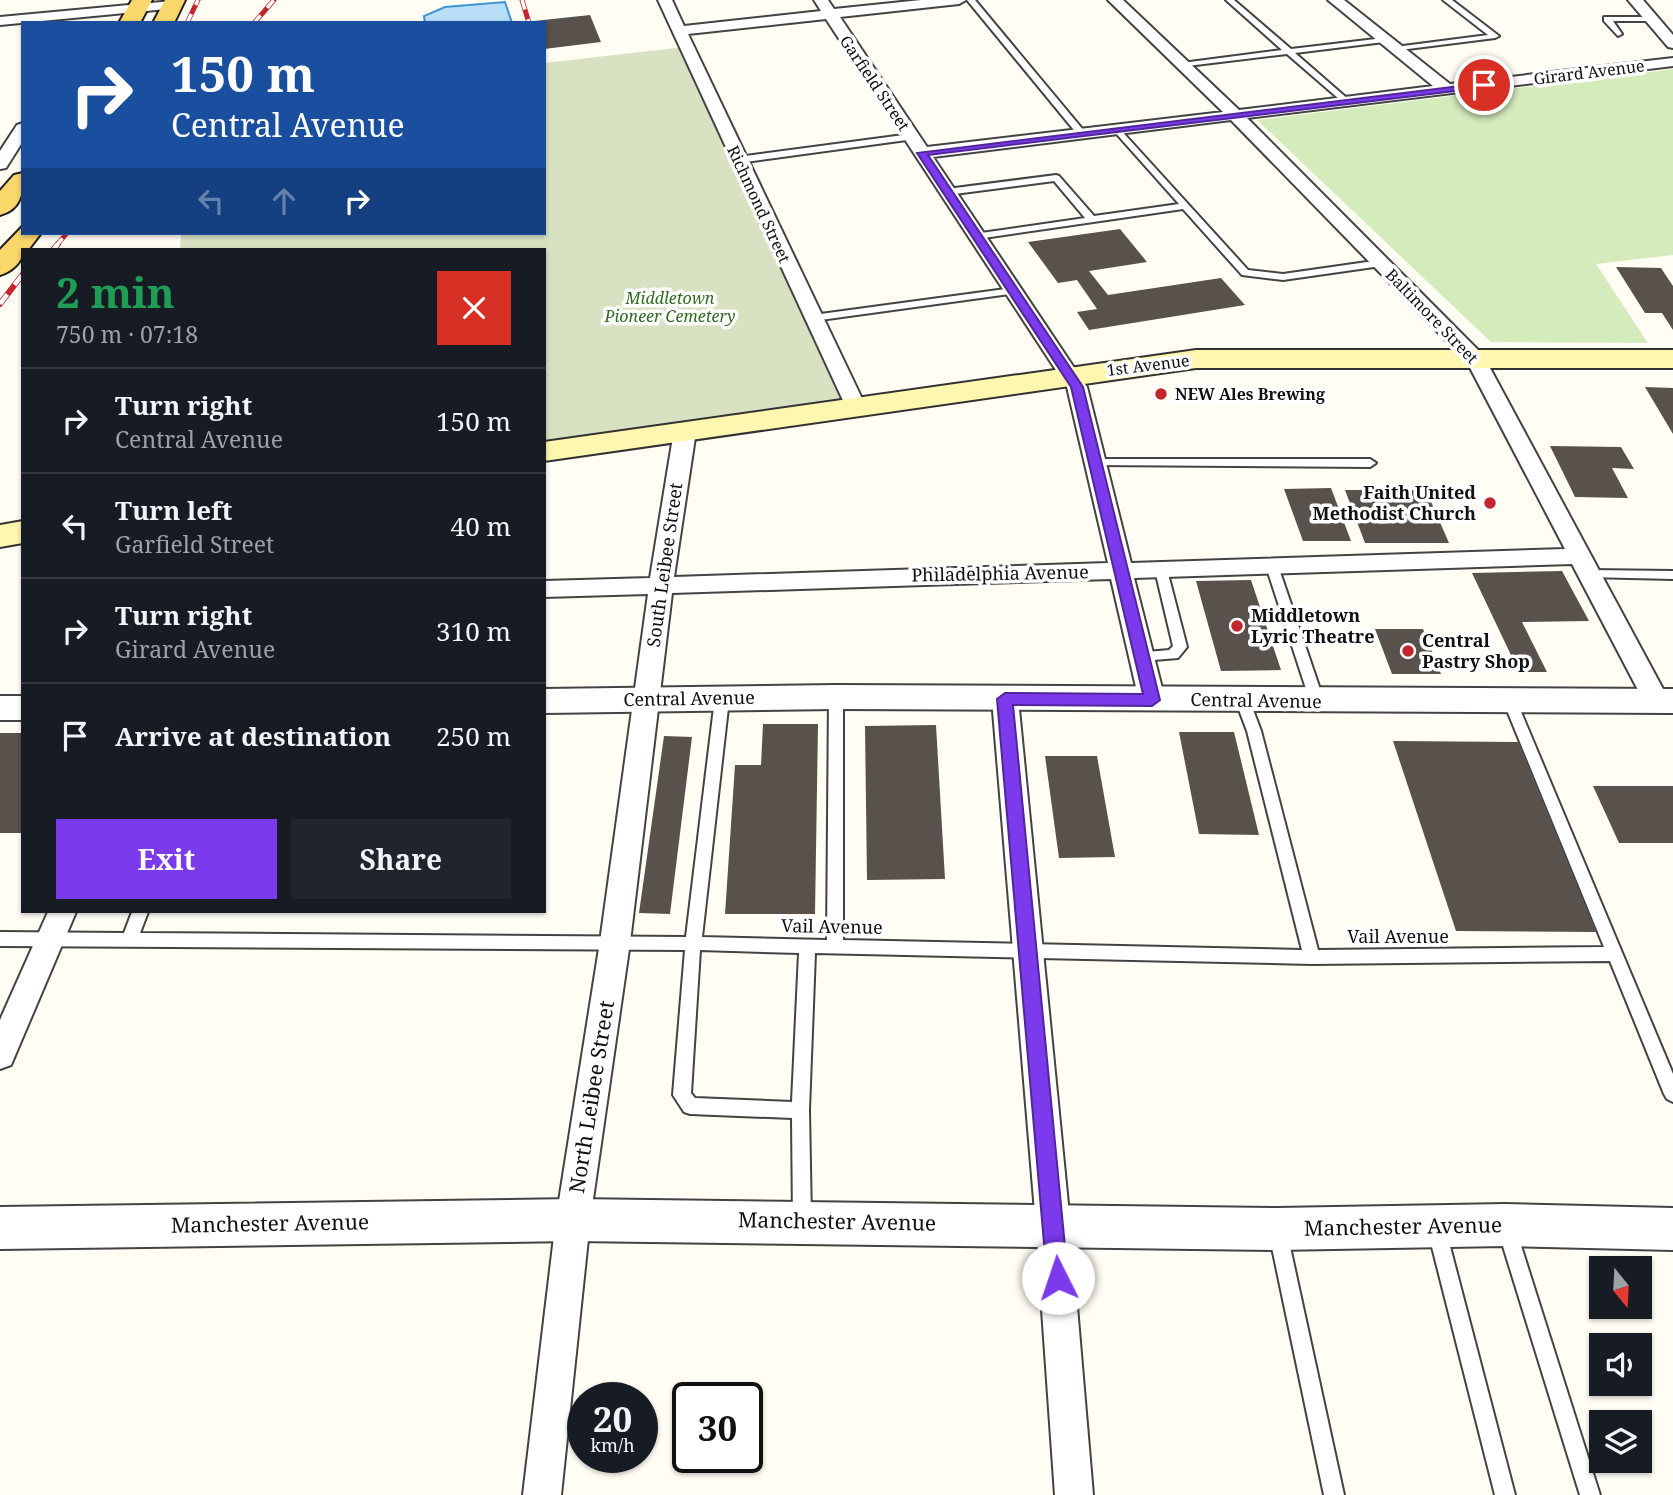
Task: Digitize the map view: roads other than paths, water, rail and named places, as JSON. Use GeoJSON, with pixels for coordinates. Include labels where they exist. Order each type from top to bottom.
{"type":"FeatureCollection","features":[{"type":"Feature","properties":{"kind":"main road"},"geometry":{"type":"LineString","coordinates":[[0,207],[21,182]]}},
{"type":"Feature","properties":{"kind":"main road"},"geometry":{"type":"LineString","coordinates":[[0,247],[21,225]]}},
{"type":"Feature","properties":{"kind":"main road"},"geometry":{"type":"LineString","coordinates":[[0,267],[27,235]]}},
{"type":"Feature","properties":{"kind":"main road","name":"1st Avenue"},"geometry":{"type":"LineString","coordinates":[[546,453],[1067,375],[1196,359],[1673,359]]}},
{"type":"Feature","properties":{"kind":"main road"},"geometry":{"type":"LineString","coordinates":[[0,536],[21,532]]}},
{"type":"Feature","properties":{"kind":"street","name":"Richmond Street"},"geometry":{"type":"LineString","coordinates":[[664,0],[856,407]]}},
{"type":"Feature","properties":{"kind":"street"},"geometry":{"type":"LineString","coordinates":[[677,31],[825,7],[959,0]]}},
{"type":"Feature","properties":{"kind":"street","name":"Baltimore Street"},"geometry":{"type":"LineString","coordinates":[[1115,0],[1236,116],[1476,359],[1586,565],[1665,701]]}},
{"type":"Feature","properties":{"kind":"street"},"geometry":{"type":"LineString","coordinates":[[1335,0],[1447,90]]}},
{"type":"Feature","properties":{"kind":"street"},"geometry":{"type":"LineString","coordinates":[[1634,0],[1671,38]]}},
{"type":"Feature","properties":{"kind":"street"},"geometry":{"type":"LineString","coordinates":[[0,21],[85,17],[113,5],[136,10],[170,9]]}},
{"type":"Feature","properties":{"kind":"street","name":"Garfield Street"},"geometry":{"type":"LineString","coordinates":[[825,7],[1077,387],[1152,700]]}},
{"type":"Feature","properties":{"kind":"street","name":"Girard Avenue"},"geometry":{"type":"LineString","coordinates":[[916,145],[1081,133],[1673,62]]}},
{"type":"Feature","properties":{"kind":"street"},"geometry":{"type":"LineString","coordinates":[[0,162],[19,124]]}},
{"type":"Feature","properties":{"kind":"street","name":"South Leibee Street"},"geometry":{"type":"LineString","coordinates":[[646,699],[685,431]]}},
{"type":"Feature","properties":{"kind":"street","name":"Philadelphia Avenue"},"geometry":{"type":"LineString","coordinates":[[546,589],[1272,566],[1586,565]]}},
{"type":"Feature","properties":{"kind":"street","name":"Central Avenue"},"geometry":{"type":"LineString","coordinates":[[546,701],[836,696],[1511,703],[1665,701]]}},
{"type":"Feature","properties":{"kind":"street","name":"North Leibee Street"},"geometry":{"type":"LineString","coordinates":[[542,1495],[573,1220],[615,942],[646,699]]}},
{"type":"Feature","properties":{"kind":"street"},"geometry":{"type":"LineString","coordinates":[[1005,699],[1054,1224],[1074,1495]]}},
{"type":"Feature","properties":{"kind":"street"},"geometry":{"type":"LineString","coordinates":[[0,708],[21,708]]}},
{"type":"Feature","properties":{"kind":"street"},"geometry":{"type":"LineString","coordinates":[[0,1055],[62,913]]}},
{"type":"Feature","properties":{"kind":"street","name":"Manchester Avenue"},"geometry":{"type":"LineString","coordinates":[[0,1228],[573,1220],[1054,1224],[1277,1229],[1505,1225],[1673,1230]]}},
{"type":"Feature","properties":{"kind":"lane"},"geometry":{"type":"LineString","coordinates":[[971,0],[1081,133]]}},
{"type":"Feature","properties":{"kind":"lane"},"geometry":{"type":"LineString","coordinates":[[1230,0],[1346,102]]}},
{"type":"Feature","properties":{"kind":"lane"},"geometry":{"type":"LineString","coordinates":[[1182,65],[1288,51],[1496,36],[1447,0]]}},
{"type":"Feature","properties":{"kind":"lane"},"geometry":{"type":"LineString","coordinates":[[1618,34],[1607,19],[1651,19]]}},
{"type":"Feature","properties":{"kind":"lane"},"geometry":{"type":"LineString","coordinates":[[1117,129],[1245,273],[1283,277],[1381,263]]}},
{"type":"Feature","properties":{"kind":"lane"},"geometry":{"type":"LineString","coordinates":[[738,160],[916,145]]}},
{"type":"Feature","properties":{"kind":"lane"},"geometry":{"type":"LineString","coordinates":[[947,192],[1056,178],[1092,220]]}},
{"type":"Feature","properties":{"kind":"lane"},"geometry":{"type":"LineString","coordinates":[[977,236],[1185,206]]}},
{"type":"Feature","properties":{"kind":"lane"},"geometry":{"type":"LineString","coordinates":[[813,318],[1013,291]]}},
{"type":"Feature","properties":{"kind":"lane"},"geometry":{"type":"LineString","coordinates":[[1096,463],[1370,463]]}},
{"type":"Feature","properties":{"kind":"lane"},"geometry":{"type":"LineString","coordinates":[[1586,565],[1673,575]]}},
{"type":"Feature","properties":{"kind":"lane"},"geometry":{"type":"LineString","coordinates":[[1272,566],[1317,701]]}},
{"type":"Feature","properties":{"kind":"lane"},"geometry":{"type":"LineString","coordinates":[[1141,656],[1174,655],[1180,647],[1161,570]]}},
{"type":"Feature","properties":{"kind":"lane"},"geometry":{"type":"LineString","coordinates":[[835,946],[836,696]]}},
{"type":"Feature","properties":{"kind":"lane"},"geometry":{"type":"LineString","coordinates":[[722,699],[693,943],[682,1095],[690,1106],[800,1110]]}},
{"type":"Feature","properties":{"kind":"lane"},"geometry":{"type":"LineString","coordinates":[[1242,699],[1254,731],[1312,957]]}},
{"type":"Feature","properties":{"kind":"lane"},"geometry":{"type":"LineString","coordinates":[[1511,703],[1673,1094]]}},
{"type":"Feature","properties":{"kind":"lane"},"geometry":{"type":"LineString","coordinates":[[129,941],[140,913]]}},
{"type":"Feature","properties":{"kind":"lane","name":"Vail Avenue"},"geometry":{"type":"LineString","coordinates":[[0,939],[693,943],[1312,957],[1614,954]]}},
{"type":"Feature","properties":{"kind":"lane"},"geometry":{"type":"LineString","coordinates":[[802,1222],[800,1110],[807,946]]}},
{"type":"Feature","properties":{"kind":"lane"},"geometry":{"type":"LineString","coordinates":[[1505,1225],[1590,1495]]}},
{"type":"Feature","properties":{"kind":"lane"},"geometry":{"type":"LineString","coordinates":[[1435,1226],[1505,1495]]}},
{"type":"Feature","properties":{"kind":"lane"},"geometry":{"type":"LineString","coordinates":[[1277,1229],[1334,1495]]}},
{"type":"Feature","properties":{"kind":"water"},"geometry":{"type":"Polygon","coordinates":[[[505,2],[511,21],[425,21],[424,16],[445,7],[505,2]]]}},
{"type":"Feature","properties":{"kind":"railway"},"geometry":{"type":"LineString","coordinates":[[188,21],[198,0]]}},
{"type":"Feature","properties":{"kind":"railway"},"geometry":{"type":"LineString","coordinates":[[256,21],[274,0]]}},
{"type":"Feature","properties":{"kind":"railway"},"geometry":{"type":"LineString","coordinates":[[522,0],[528,21]]}},
{"type":"Feature","properties":{"kind":"railway"},"geometry":{"type":"LineString","coordinates":[[56,246],[65,235]]}},
{"type":"Feature","properties":{"kind":"railway"},"geometry":{"type":"LineString","coordinates":[[55,248],[58,244]]}},
{"type":"Feature","properties":{"kind":"railway"},"geometry":{"type":"LineString","coordinates":[[0,304],[21,277]]}},
{"type":"Feature","properties":{"kind":"place","name":"NEW Ales Brewing"},"geometry":{"type":"Point","coordinates":[1161,394]}},
{"type":"Feature","properties":{"kind":"place","name":"Faith United Methodist Church"},"geometry":{"type":"Point","coordinates":[1490,503]}},
{"type":"Feature","properties":{"kind":"place","name":"Middletown Lyric Theatre"},"geometry":{"type":"Point","coordinates":[1237,626]}},
{"type":"Feature","properties":{"kind":"place","name":"Central Pastry Shop"},"geometry":{"type":"Point","coordinates":[1408,651]}},
{"type":"Feature","properties":{"kind":"park label","name":"Middletown Pioneer Cemetery"},"geometry":{"type":"Point","coordinates":[670,307]}}]}
